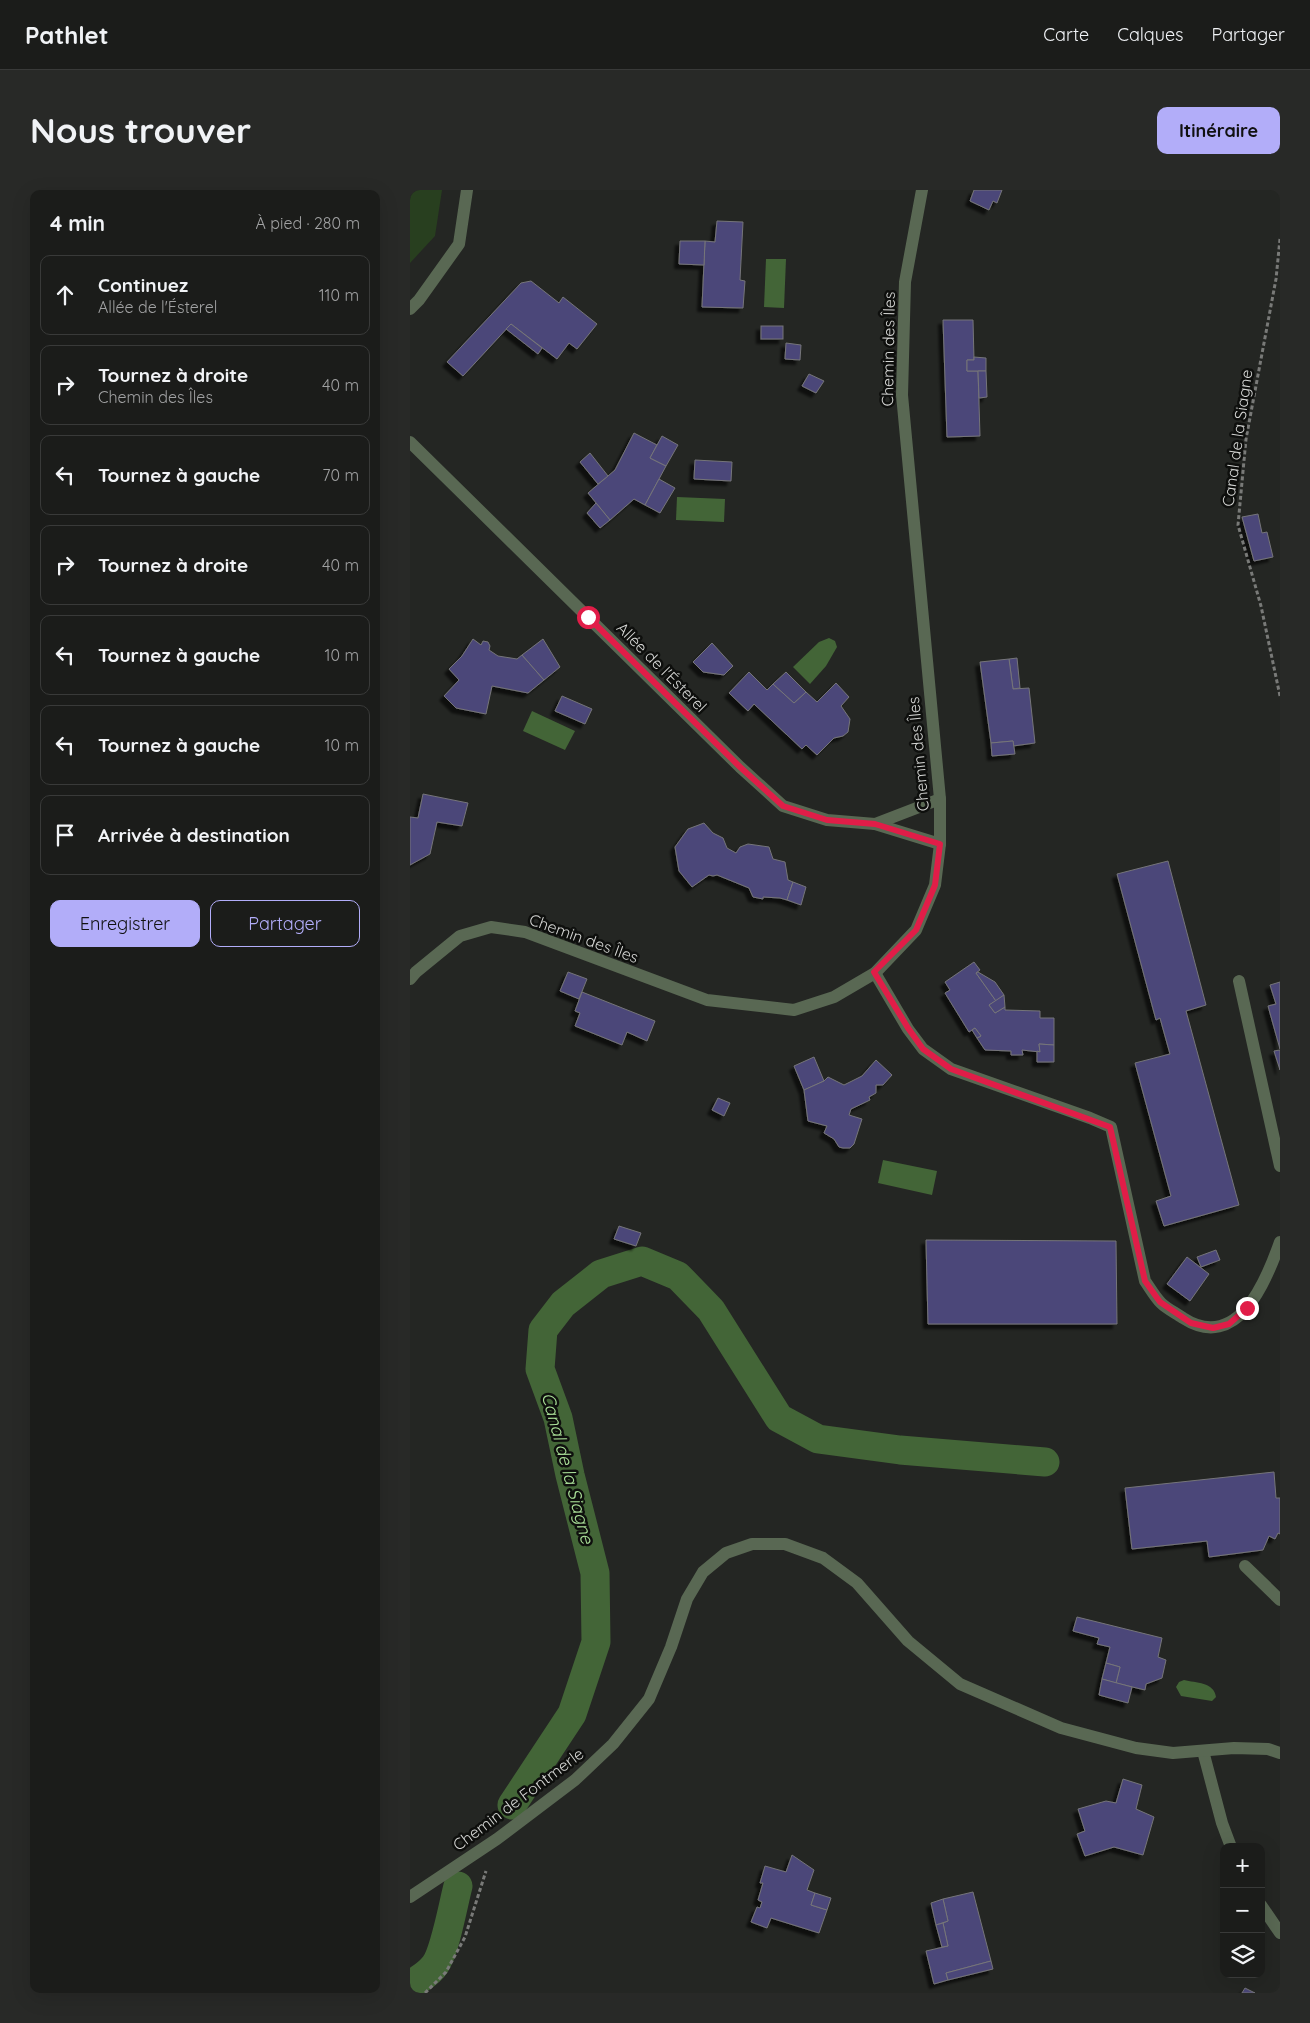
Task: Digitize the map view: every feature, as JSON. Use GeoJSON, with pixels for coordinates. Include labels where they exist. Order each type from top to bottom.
{"type":"FeatureCollection","features":[{"type":"Feature","properties":{"kind":"street"},"geometry":{"type":"LineString","coordinates":[[410,309],[420,300],[460,244],[467,190]]}},
{"type":"Feature","properties":{"kind":"street","name":"Chemin des Îles"},"geometry":{"type":"LineString","coordinates":[[410,979],[460,936],[491,927],[525,932],[707,1000],[794,1010],[834,998],[874,972],[916,930],[935,885],[940,844],[940,799],[902,395],[905,282],[922,190]]}},
{"type":"Feature","properties":{"kind":"street","name":"Allée de l'Ésterel"},"geometry":{"type":"LineString","coordinates":[[410,442],[740,767],[783,806],[827,820],[875,824],[940,844]]}},
{"type":"Feature","properties":{"kind":"street","name":"Allée de l'Ésterel"},"geometry":{"type":"LineString","coordinates":[[875,824],[940,799]]}},
{"type":"Feature","properties":{"kind":"street"},"geometry":{"type":"LineString","coordinates":[[874,972],[923,1049],[951,1069],[1110,1127],[1145,1281],[1160,1302],[1191,1323],[1213,1328],[1229,1324],[1247,1308],[1275,1274],[1280,1242]]}},
{"type":"Feature","properties":{"kind":"street"},"geometry":{"type":"LineString","coordinates":[[1239,981],[1280,1166]]}},
{"type":"Feature","properties":{"kind":"street","name":"Chemin de Fontmerle"},"geometry":{"type":"LineString","coordinates":[[410,1897],[497,1840],[576,1780],[613,1744],[649,1699],[671,1647],[687,1600],[703,1572],[726,1553],[752,1544],[785,1544],[823,1558],[857,1582],[908,1641],[960,1684],[1061,1728],[1136,1748],[1173,1753],[1234,1748],[1268,1749],[1280,1753]]}},
{"type":"Feature","properties":{"kind":"street"},"geometry":{"type":"LineString","coordinates":[[1245,1566],[1280,1600]]}},
{"type":"Feature","properties":{"kind":"street"},"geometry":{"type":"LineString","coordinates":[[1203,1751],[1222,1823],[1230,1843]]}},
{"type":"Feature","properties":{"kind":"street"},"geometry":{"type":"LineString","coordinates":[[1265,1910],[1280,1933]]}},
{"type":"Feature","properties":{"kind":"path","name":"Canal de la Siagne"},"geometry":{"type":"LineString","coordinates":[[1280,239],[1276,279],[1246,439],[1238,525],[1261,606],[1280,696]]}},
{"type":"Feature","properties":{"kind":"path"},"geometry":{"type":"LineString","coordinates":[[425,1993],[446,1972],[465,1937],[497,1840]]}},
{"type":"Feature","properties":{"kind":"shaded area"},"geometry":{"type":"Polygon","coordinates":[[[410,190],[442,190],[435,236],[410,263],[410,190]]]}},
{"type":"Feature","properties":{"kind":"shaded area"},"geometry":{"type":"Polygon","coordinates":[[[766,259],[786,259],[784,308],[764,307],[766,259]]]}},
{"type":"Feature","properties":{"kind":"shaded area"},"geometry":{"type":"Polygon","coordinates":[[[677,497],[725,499],[724,522],[676,520],[677,497]]]}},
{"type":"Feature","properties":{"kind":"shaded area"},"geometry":{"type":"Polygon","coordinates":[[[829,638],[835,641],[837,647],[826,666],[810,684],[793,667],[819,642],[829,638]]]}},
{"type":"Feature","properties":{"kind":"shaded area"},"geometry":{"type":"Polygon","coordinates":[[[532,711],[575,731],[565,750],[523,731],[532,711]]]}},
{"type":"Feature","properties":{"kind":"shaded area"},"geometry":{"type":"Polygon","coordinates":[[[883,1160],[937,1171],[932,1195],[878,1183],[883,1160]]]}},
{"type":"Feature","properties":{"kind":"shaded area"},"geometry":{"type":"Polygon","coordinates":[[[1184,1680],[1212,1688],[1216,1697],[1212,1701],[1181,1696],[1176,1687],[1179,1682],[1184,1680]]]}},
{"type":"Feature","properties":{"kind":"building"},"geometry":{"type":"Polygon","coordinates":[[[974,190],[1002,190],[997,203],[993,201],[989,210],[970,201],[974,190]]]}},
{"type":"Feature","properties":{"kind":"building"},"geometry":{"type":"Polygon","coordinates":[[[717,221],[743,222],[740,280],[745,281],[743,308],[702,307],[705,241],[715,242],[717,221]]]}},
{"type":"Feature","properties":{"kind":"building"},"geometry":{"type":"Polygon","coordinates":[[[680,241],[705,241],[704,265],[679,264],[680,241]]]}},
{"type":"Feature","properties":{"kind":"building"},"geometry":{"type":"Polygon","coordinates":[[[531,281],[559,303],[563,297],[597,324],[577,349],[569,343],[557,359],[511,324],[463,376],[447,362],[521,283],[531,281]]]}},
{"type":"Feature","properties":{"kind":"building"},"geometry":{"type":"Polygon","coordinates":[[[943,320],[973,320],[974,360],[967,360],[967,371],[978,371],[980,436],[947,437],[943,320]]]}},
{"type":"Feature","properties":{"kind":"building"},"geometry":{"type":"Polygon","coordinates":[[[511,324],[542,348],[538,354],[506,329],[511,324]]]}},
{"type":"Feature","properties":{"kind":"building"},"geometry":{"type":"Polygon","coordinates":[[[761,326],[783,326],[783,339],[761,339],[761,326]]]}},
{"type":"Feature","properties":{"kind":"building"},"geometry":{"type":"Polygon","coordinates":[[[786,343],[801,345],[800,360],[785,359],[786,343]]]}},
{"type":"Feature","properties":{"kind":"building"},"geometry":{"type":"Polygon","coordinates":[[[974,357],[986,358],[986,371],[967,371],[967,360],[974,360],[974,357]]]}},
{"type":"Feature","properties":{"kind":"building"},"geometry":{"type":"Polygon","coordinates":[[[978,371],[986,371],[987,397],[979,398],[978,371]]]}},
{"type":"Feature","properties":{"kind":"building"},"geometry":{"type":"Polygon","coordinates":[[[809,374],[824,381],[816,393],[802,386],[809,374]]]}},
{"type":"Feature","properties":{"kind":"building"},"geometry":{"type":"Polygon","coordinates":[[[634,433],[657,445],[650,458],[666,466],[645,505],[634,499],[610,520],[588,493],[615,470],[634,433]]]}},
{"type":"Feature","properties":{"kind":"building"},"geometry":{"type":"Polygon","coordinates":[[[662,436],[678,445],[666,466],[650,458],[662,436]]]}},
{"type":"Feature","properties":{"kind":"building"},"geometry":{"type":"Polygon","coordinates":[[[590,453],[608,476],[598,484],[580,462],[590,453]]]}},
{"type":"Feature","properties":{"kind":"building"},"geometry":{"type":"Polygon","coordinates":[[[695,460],[732,462],[731,481],[694,479],[695,460]]]}},
{"type":"Feature","properties":{"kind":"building"},"geometry":{"type":"Polygon","coordinates":[[[659,479],[675,488],[660,513],[645,505],[659,479]]]}},
{"type":"Feature","properties":{"kind":"building"},"geometry":{"type":"Polygon","coordinates":[[[596,503],[610,520],[600,528],[587,513],[596,503]]]}},
{"type":"Feature","properties":{"kind":"building"},"geometry":{"type":"Polygon","coordinates":[[[1258,514],[1262,533],[1267,532],[1273,557],[1254,561],[1242,517],[1258,514]]]}},
{"type":"Feature","properties":{"kind":"building"},"geometry":{"type":"Polygon","coordinates":[[[473,639],[481,645],[483,641],[488,642],[489,650],[498,656],[517,659],[522,655],[544,680],[528,693],[492,686],[486,714],[456,708],[444,696],[459,680],[449,669],[462,656],[473,639]]]}},
{"type":"Feature","properties":{"kind":"building"},"geometry":{"type":"Polygon","coordinates":[[[543,639],[560,667],[544,680],[522,655],[543,639]]]}},
{"type":"Feature","properties":{"kind":"building"},"geometry":{"type":"Polygon","coordinates":[[[712,643],[733,666],[724,675],[703,672],[693,662],[712,643]]]}},
{"type":"Feature","properties":{"kind":"building"},"geometry":{"type":"Polygon","coordinates":[[[1017,658],[1020,688],[1013,689],[1009,659],[1017,658]]]}},
{"type":"Feature","properties":{"kind":"building"},"geometry":{"type":"Polygon","coordinates":[[[1009,659],[1013,689],[1029,688],[1035,743],[1013,746],[1013,741],[991,743],[980,662],[1009,659]]]}},
{"type":"Feature","properties":{"kind":"building"},"geometry":{"type":"Polygon","coordinates":[[[749,672],[767,690],[773,684],[794,703],[806,692],[817,702],[836,683],[849,697],[841,706],[850,719],[848,732],[843,736],[834,738],[817,755],[806,745],[802,749],[754,704],[748,711],[729,693],[749,672]]]}},
{"type":"Feature","properties":{"kind":"building"},"geometry":{"type":"Polygon","coordinates":[[[786,672],[806,692],[794,703],[773,684],[786,672]]]}},
{"type":"Feature","properties":{"kind":"building"},"geometry":{"type":"Polygon","coordinates":[[[562,696],[592,709],[585,724],[555,711],[562,696]]]}},
{"type":"Feature","properties":{"kind":"building"},"geometry":{"type":"Polygon","coordinates":[[[1013,741],[1015,754],[992,756],[991,743],[1013,741]]]}},
{"type":"Feature","properties":{"kind":"building"},"geometry":{"type":"Polygon","coordinates":[[[423,794],[468,803],[462,826],[437,822],[430,854],[410,865],[410,817],[418,818],[423,794]]]}},
{"type":"Feature","properties":{"kind":"building"},"geometry":{"type":"Polygon","coordinates":[[[704,823],[713,833],[723,838],[727,848],[736,853],[740,847],[748,844],[769,847],[773,859],[785,862],[788,880],[793,882],[787,900],[753,897],[749,888],[717,875],[709,875],[692,887],[679,871],[675,847],[688,829],[704,823]]]}},
{"type":"Feature","properties":{"kind":"building"},"geometry":{"type":"Polygon","coordinates":[[[1168,861],[1206,1005],[1186,1011],[1239,1205],[1164,1226],[1156,1201],[1171,1196],[1135,1063],[1170,1054],[1160,1018],[1156,1020],[1117,874],[1168,861]]]}},
{"type":"Feature","properties":{"kind":"building"},"geometry":{"type":"Polygon","coordinates":[[[793,882],[806,887],[801,905],[787,900],[793,882]]]}},
{"type":"Feature","properties":{"kind":"building"},"geometry":{"type":"Polygon","coordinates":[[[974,962],[980,970],[976,973],[996,1001],[989,1005],[995,1013],[1005,1007],[1005,1010],[1040,1011],[1040,1018],[1054,1018],[1054,1045],[1039,1044],[1040,1052],[1022,1050],[1023,1055],[1011,1055],[1011,1051],[985,1050],[977,1038],[981,1036],[975,1028],[969,1032],[945,993],[950,990],[945,982],[974,962]]]}},
{"type":"Feature","properties":{"kind":"building"},"geometry":{"type":"Polygon","coordinates":[[[568,972],[587,979],[579,999],[560,991],[568,972]]]}},
{"type":"Feature","properties":{"kind":"building"},"geometry":{"type":"Polygon","coordinates":[[[978,972],[995,982],[1004,995],[996,1001],[976,973],[978,972]]]}},
{"type":"Feature","properties":{"kind":"building"},"geometry":{"type":"Polygon","coordinates":[[[1280,982],[1280,1049],[1268,1006],[1276,1004],[1270,985],[1280,982]]]}},
{"type":"Feature","properties":{"kind":"building"},"geometry":{"type":"Polygon","coordinates":[[[582,992],[655,1021],[647,1041],[627,1032],[622,1045],[575,1026],[580,1013],[575,1011],[582,992]]]}},
{"type":"Feature","properties":{"kind":"building"},"geometry":{"type":"Polygon","coordinates":[[[1004,995],[1005,1007],[995,1013],[989,1005],[1004,995]]]}},
{"type":"Feature","properties":{"kind":"building"},"geometry":{"type":"Polygon","coordinates":[[[975,1028],[981,1036],[977,1038],[972,1030],[975,1028]]]}},
{"type":"Feature","properties":{"kind":"building"},"geometry":{"type":"Polygon","coordinates":[[[1039,1044],[1054,1045],[1054,1062],[1037,1062],[1037,1051],[1040,1052],[1039,1044]]]}},
{"type":"Feature","properties":{"kind":"building"},"geometry":{"type":"Polygon","coordinates":[[[1280,1050],[1280,1070],[1274,1051],[1280,1050]]]}},
{"type":"Feature","properties":{"kind":"building"},"geometry":{"type":"Polygon","coordinates":[[[814,1057],[824,1081],[804,1090],[794,1066],[814,1057]]]}},
{"type":"Feature","properties":{"kind":"building"},"geometry":{"type":"Polygon","coordinates":[[[876,1060],[892,1075],[883,1085],[876,1085],[876,1093],[869,1097],[870,1100],[851,1109],[849,1115],[862,1119],[854,1144],[850,1148],[839,1147],[834,1139],[824,1133],[827,1126],[808,1121],[804,1090],[824,1081],[828,1077],[844,1085],[862,1076],[876,1060]]]}},
{"type":"Feature","properties":{"kind":"building"},"geometry":{"type":"Polygon","coordinates":[[[718,1098],[730,1103],[724,1116],[712,1110],[718,1098]]]}},
{"type":"Feature","properties":{"kind":"building"},"geometry":{"type":"Polygon","coordinates":[[[619,1226],[641,1233],[636,1246],[614,1239],[619,1226]]]}},
{"type":"Feature","properties":{"kind":"building"},"geometry":{"type":"Polygon","coordinates":[[[926,1240],[1116,1241],[1117,1324],[928,1324],[926,1240]]]}},
{"type":"Feature","properties":{"kind":"building"},"geometry":{"type":"Polygon","coordinates":[[[1216,1250],[1220,1260],[1201,1267],[1197,1257],[1216,1250]]]}},
{"type":"Feature","properties":{"kind":"building"},"geometry":{"type":"Polygon","coordinates":[[[1187,1257],[1209,1274],[1190,1301],[1167,1284],[1187,1257]]]}},
{"type":"Feature","properties":{"kind":"building"},"geometry":{"type":"Polygon","coordinates":[[[1274,1472],[1276,1498],[1280,1498],[1280,1534],[1278,1533],[1275,1539],[1269,1536],[1263,1550],[1209,1557],[1207,1541],[1132,1549],[1125,1488],[1274,1472]]]}},
{"type":"Feature","properties":{"kind":"building"},"geometry":{"type":"Polygon","coordinates":[[[1077,1617],[1162,1638],[1158,1657],[1166,1660],[1162,1678],[1146,1684],[1145,1690],[1116,1683],[1120,1667],[1106,1663],[1110,1647],[1097,1644],[1099,1638],[1073,1631],[1077,1617]]]}},
{"type":"Feature","properties":{"kind":"building"},"geometry":{"type":"Polygon","coordinates":[[[1106,1663],[1120,1667],[1116,1683],[1102,1679],[1106,1663]]]}},
{"type":"Feature","properties":{"kind":"building"},"geometry":{"type":"Polygon","coordinates":[[[1102,1679],[1132,1687],[1128,1703],[1099,1695],[1102,1679]]]}},
{"type":"Feature","properties":{"kind":"building"},"geometry":{"type":"Polygon","coordinates":[[[1123,1779],[1142,1785],[1136,1809],[1154,1817],[1143,1855],[1114,1847],[1085,1856],[1077,1834],[1085,1831],[1078,1809],[1106,1801],[1116,1803],[1123,1779]]]}},
{"type":"Feature","properties":{"kind":"building"},"geometry":{"type":"Polygon","coordinates":[[[792,1855],[814,1870],[807,1890],[815,1893],[811,1905],[827,1910],[819,1933],[771,1918],[767,1928],[751,1922],[757,1907],[760,1908],[762,1902],[758,1900],[765,1866],[786,1872],[792,1855]]]}},
{"type":"Feature","properties":{"kind":"building"},"geometry":{"type":"Polygon","coordinates":[[[973,1892],[991,1961],[946,1973],[948,1980],[934,1984],[926,1951],[948,1946],[943,1923],[948,1921],[943,1899],[973,1892]]]}},
{"type":"Feature","properties":{"kind":"building"},"geometry":{"type":"Polygon","coordinates":[[[815,1893],[831,1898],[827,1910],[811,1905],[815,1893]]]}},
{"type":"Feature","properties":{"kind":"building"},"geometry":{"type":"Polygon","coordinates":[[[943,1899],[948,1921],[936,1925],[931,1903],[943,1899]]]}},
{"type":"Feature","properties":{"kind":"building"},"geometry":{"type":"Polygon","coordinates":[[[943,1923],[948,1946],[942,1947],[936,1925],[943,1923]]]}},
{"type":"Feature","properties":{"kind":"building"},"geometry":{"type":"Polygon","coordinates":[[[991,1961],[993,1969],[948,1980],[946,1973],[991,1961]]]}},
{"type":"Feature","properties":{"kind":"building"},"geometry":{"type":"Polygon","coordinates":[[[1245,1988],[1255,1993],[1242,1993],[1245,1988]]]}},
{"type":"Feature","properties":{"kind":"waterway","name":"Canal de la Siagne"},"geometry":{"type":"LineString","coordinates":[[512,1805],[572,1714],[596,1642],[595,1573],[570,1475],[558,1418],[540,1369],[543,1330],[563,1304],[601,1274],[642,1261],[678,1276],[711,1310],[779,1418],[818,1439],[900,1450],[1045,1462]]}},
{"type":"Feature","properties":{"kind":"waterway","name":"Canal de la Siagne"},"geometry":{"type":"LineString","coordinates":[[410,1983],[427,1974],[439,1958],[458,1886]]}},
{"type":"Feature","properties":{"kind":"route"},"geometry":{"type":"LineString","coordinates":[[588,617],[740,767],[783,806],[827,820],[875,824],[940,844],[935,885],[916,930],[874,972],[908,1028],[923,1049],[951,1069],[1090,1118],[1110,1127],[1145,1281],[1160,1302],[1191,1323],[1213,1328],[1229,1324],[1247,1308]]}}]}
